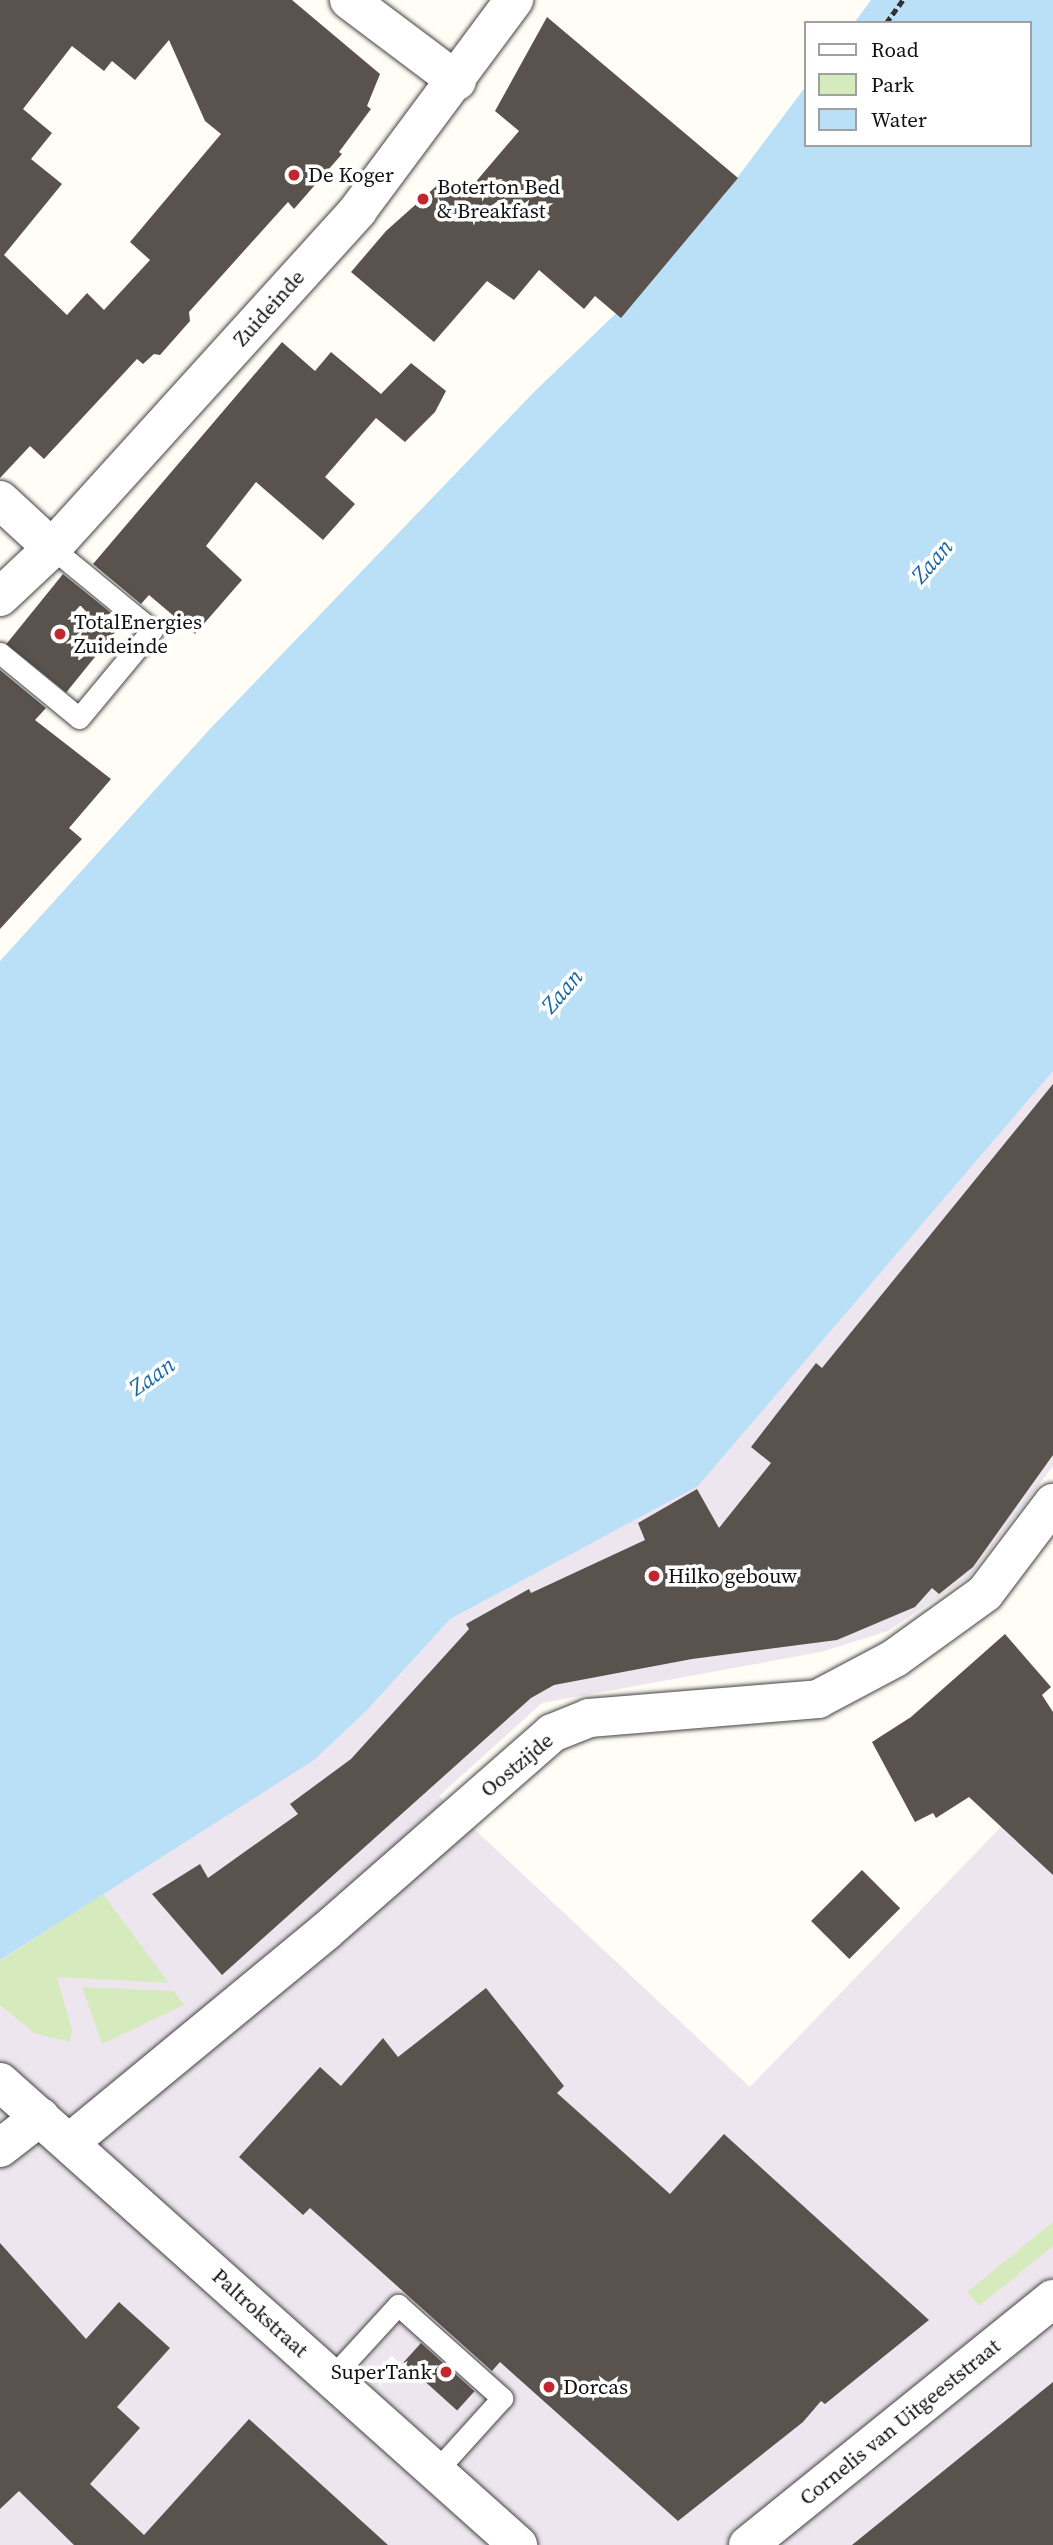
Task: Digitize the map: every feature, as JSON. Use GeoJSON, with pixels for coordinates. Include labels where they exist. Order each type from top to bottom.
{"type":"FeatureCollection","features":[{"type":"Feature","properties":{"kind":"street"},"geometry":{"type":"LineString","coordinates":[[349,0],[457,81]]}},
{"type":"Feature","properties":{"kind":"street","name":"Zuideinde"},"geometry":{"type":"LineString","coordinates":[[0,597],[51,548],[358,210],[457,81],[514,0]]}},
{"type":"Feature","properties":{"kind":"street"},"geometry":{"type":"LineString","coordinates":[[0,500],[51,548]]}},
{"type":"Feature","properties":{"kind":"street","name":"Oostzijde"},"geometry":{"type":"LineString","coordinates":[[69,2143],[325,1932],[552,1733],[589,1718],[818,1699],[895,1658],[985,1593],[1053,1503]]}},
{"type":"Feature","properties":{"kind":"street","name":"Paltrokstraat"},"geometry":{"type":"LineString","coordinates":[[0,2082],[518,2545]]}},
{"type":"Feature","properties":{"kind":"street"},"geometry":{"type":"LineString","coordinates":[[0,2148],[40,2117]]}},
{"type":"Feature","properties":{"kind":"street","name":"Cornelis van Uitgeeststraat"},"geometry":{"type":"LineString","coordinates":[[748,2545],[1053,2299]]}},
{"type":"Feature","properties":{"kind":"lane"},"geometry":{"type":"LineString","coordinates":[[0,653],[79,718],[152,630],[51,548]]}},
{"type":"Feature","properties":{"kind":"lane"},"geometry":{"type":"LineString","coordinates":[[332,2377],[398,2305],[502,2398],[436,2471]]}},
{"type":"Feature","properties":{"kind":"path"},"geometry":{"type":"LineString","coordinates":[[887,21],[903,0]]}},
{"type":"Feature","properties":{"kind":"shaded area"},"geometry":{"type":"Polygon","coordinates":[[[1053,1038],[1053,1466],[969,1577],[888,1631],[821,1652],[542,1703],[439,1796],[750,2087],[1053,1773],[1053,2545],[0,2545],[0,1951],[1053,1038]]]}},
{"type":"Feature","properties":{"kind":"green space"},"geometry":{"type":"Polygon","coordinates":[[[103,1894],[169,1983],[57,1977],[72,2030],[70,2042],[34,2033],[0,2005],[0,1961],[103,1894]]]}},
{"type":"Feature","properties":{"kind":"green space"},"geometry":{"type":"Polygon","coordinates":[[[82,1987],[174,1991],[184,2005],[102,2044],[82,1987]]]}},
{"type":"Feature","properties":{"kind":"green space"},"geometry":{"type":"Polygon","coordinates":[[[1053,2222],[1053,2246],[979,2306],[967,2292],[1053,2222]]]}},
{"type":"Feature","properties":{"kind":"water","name":"Zaan"},"geometry":{"type":"Polygon","coordinates":[[[871,0],[1053,0],[1053,1071],[698,1486],[450,1619],[367,1710],[314,1760],[0,1960],[0,961],[209,730],[535,391],[631,299],[725,194],[804,89],[804,147],[1032,147],[1032,21],[855,21],[871,0]]]}},
{"type":"Feature","properties":{"kind":"building"},"geometry":{"type":"Polygon","coordinates":[[[0,0],[292,0],[380,74],[367,106],[371,109],[339,152],[342,154],[294,209],[288,202],[189,312],[190,321],[160,355],[154,354],[143,364],[137,359],[44,459],[30,446],[0,478],[0,0]],[[169,40],[135,80],[112,61],[104,71],[72,46],[23,109],[52,133],[31,159],[62,184],[4,255],[67,315],[87,293],[104,310],[150,260],[130,242],[221,134],[205,121],[169,40]]]}},
{"type":"Feature","properties":{"kind":"building"},"geometry":{"type":"Polygon","coordinates":[[[547,17],[738,178],[621,318],[595,296],[584,309],[539,270],[514,300],[487,281],[434,342],[351,272],[386,231],[442,181],[462,198],[519,131],[495,111],[547,17]]]}},
{"type":"Feature","properties":{"kind":"building"},"geometry":{"type":"Polygon","coordinates":[[[282,342],[315,371],[331,352],[381,394],[411,363],[446,391],[435,412],[405,442],[376,418],[325,477],[355,504],[323,540],[256,482],[206,546],[242,580],[195,634],[149,595],[141,604],[93,564],[282,342]]]}},
{"type":"Feature","properties":{"kind":"building"},"geometry":{"type":"Polygon","coordinates":[[[63,574],[123,622],[66,692],[6,644],[63,574]]]}},
{"type":"Feature","properties":{"kind":"building"},"geometry":{"type":"Polygon","coordinates":[[[0,670],[46,708],[35,720],[111,779],[69,828],[82,839],[0,929],[0,670]]]}},
{"type":"Feature","properties":{"kind":"building"},"geometry":{"type":"Polygon","coordinates":[[[1053,1084],[1053,1455],[973,1567],[939,1594],[932,1588],[915,1607],[837,1640],[692,1659],[554,1685],[531,1698],[222,1975],[152,1894],[200,1864],[208,1878],[298,1814],[290,1804],[351,1759],[469,1629],[466,1624],[529,1589],[531,1593],[645,1540],[638,1523],[697,1489],[719,1528],[771,1463],[751,1447],[816,1363],[822,1368],[1053,1084]]]}},
{"type":"Feature","properties":{"kind":"building"},"geometry":{"type":"Polygon","coordinates":[[[1005,1634],[1051,1687],[1042,1695],[1053,1712],[1053,1875],[969,1797],[936,1818],[933,1813],[915,1822],[872,1742],[911,1717],[1005,1634]]]}},
{"type":"Feature","properties":{"kind":"building"},"geometry":{"type":"Polygon","coordinates":[[[862,1870],[900,1908],[849,1959],[811,1921],[862,1870]]]}},
{"type":"Feature","properties":{"kind":"building"},"geometry":{"type":"Polygon","coordinates":[[[486,1988],[564,2086],[557,2093],[670,2194],[724,2134],[929,2320],[825,2404],[821,2401],[803,2422],[678,2521],[500,2362],[492,2371],[310,2208],[303,2215],[239,2157],[320,2067],[341,2086],[383,2038],[398,2057],[486,1988]]]}},
{"type":"Feature","properties":{"kind":"building"},"geometry":{"type":"Polygon","coordinates":[[[0,2243],[86,2339],[119,2302],[170,2348],[117,2407],[140,2428],[90,2484],[144,2535],[249,2419],[388,2545],[74,2545],[19,2491],[0,2509],[0,2243]]]}},
{"type":"Feature","properties":{"kind":"building"},"geometry":{"type":"Polygon","coordinates":[[[421,2343],[475,2391],[457,2410],[404,2362],[421,2343]]]}},
{"type":"Feature","properties":{"kind":"building"},"geometry":{"type":"Polygon","coordinates":[[[1053,2382],[1053,2545],[852,2545],[1053,2382]]]}},
{"type":"Feature","properties":{"kind":"place","name":"De Koger"},"geometry":{"type":"Point","coordinates":[294,175]}},
{"type":"Feature","properties":{"kind":"place","name":"Boterton Bed & Breakfast"},"geometry":{"type":"Point","coordinates":[423,199]}},
{"type":"Feature","properties":{"kind":"place","name":"TotalEnergies Zuideinde"},"geometry":{"type":"Point","coordinates":[60,634]}},
{"type":"Feature","properties":{"kind":"place","name":"Hilko gebouw"},"geometry":{"type":"Point","coordinates":[654,1576]}},
{"type":"Feature","properties":{"kind":"place","name":"SuperTank"},"geometry":{"type":"Point","coordinates":[446,2372]}},
{"type":"Feature","properties":{"kind":"place","name":"Dorcas"},"geometry":{"type":"Point","coordinates":[549,2387]}}]}
